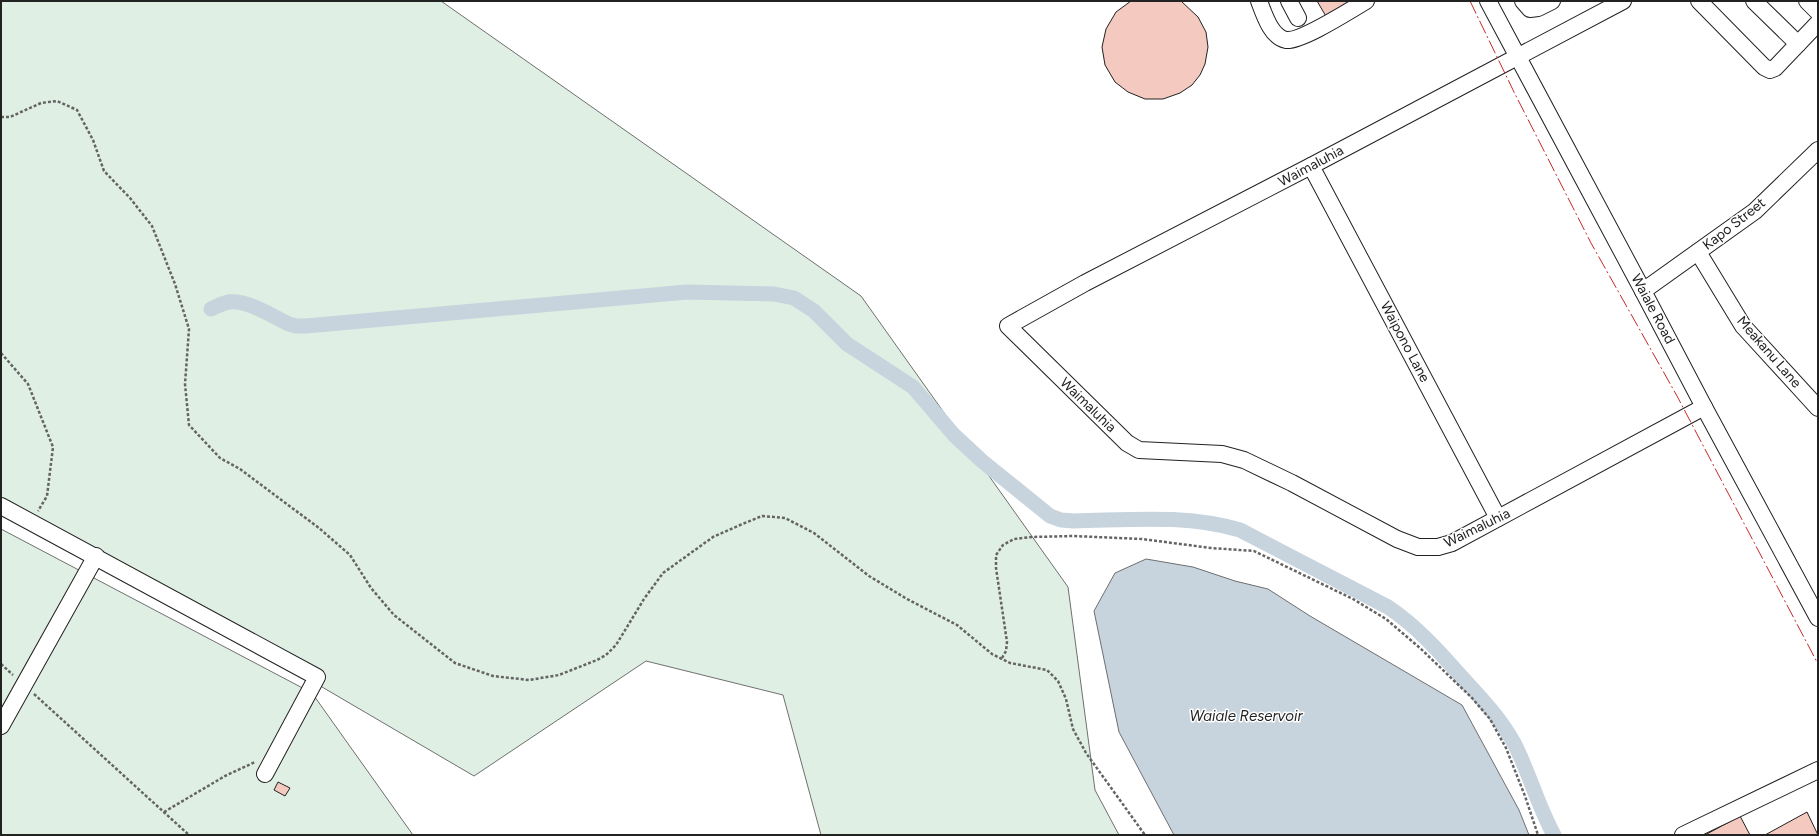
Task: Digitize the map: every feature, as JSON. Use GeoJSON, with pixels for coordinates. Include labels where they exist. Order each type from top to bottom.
{"type":"FeatureCollection","features":[{"type":"Feature","properties":{"kind":"street"},"geometry":{"type":"LineString","coordinates":[[1259,1],[1271,27],[1276,34],[1286,40],[1296,39],[1310,33],[1366,1]]}},
{"type":"Feature","properties":{"kind":"street"},"geometry":{"type":"LineString","coordinates":[[1289,1],[1298,18]]}},
{"type":"Feature","properties":{"kind":"street","name":"Waiale Road"},"geometry":{"type":"LineString","coordinates":[[1488,1],[1818,618]]}},
{"type":"Feature","properties":{"kind":"street"},"geometry":{"type":"LineString","coordinates":[[1523,1],[1530,9],[1538,8],[1552,1]]}},
{"type":"Feature","properties":{"kind":"street","name":"Waimaluhia"},"geometry":{"type":"LineString","coordinates":[[1623,1],[1311,166],[1085,283],[1008,326],[1127,443],[1139,450],[1222,454],[1244,460],[1292,483],[1397,539],[1418,547],[1438,547],[1452,543],[1704,407]]}},
{"type":"Feature","properties":{"kind":"street"},"geometry":{"type":"LineString","coordinates":[[1699,1],[1764,67],[1770,70],[1775,68],[1818,23]]}},
{"type":"Feature","properties":{"kind":"street"},"geometry":{"type":"LineString","coordinates":[[1754,1],[1798,44]]}},
{"type":"Feature","properties":{"kind":"street"},"geometry":{"type":"LineString","coordinates":[[1807,1],[1818,12]]}},
{"type":"Feature","properties":{"kind":"street","name":"Kapo Street"},"geometry":{"type":"LineString","coordinates":[[1643,290],[1755,211],[1816,156]]}},
{"type":"Feature","properties":{"kind":"street","name":"Waipono Lane"},"geometry":{"type":"LineString","coordinates":[[1311,166],[1498,518]]}},
{"type":"Feature","properties":{"kind":"street","name":"Meakanu Lane"},"geometry":{"type":"LineString","coordinates":[[1698,252],[1743,326],[1818,408]]}},
{"type":"Feature","properties":{"kind":"street"},"geometry":{"type":"LineString","coordinates":[[1,506],[96,556],[317,677],[266,774]]}},
{"type":"Feature","properties":{"kind":"street"},"geometry":{"type":"LineString","coordinates":[[1,726],[96,556]]}},
{"type":"Feature","properties":{"kind":"street"},"geometry":{"type":"LineString","coordinates":[[1682,835],[1818,770]]}},
{"type":"Feature","properties":{"kind":"path"},"geometry":{"type":"LineString","coordinates":[[1,117],[10,117],[41,104],[57,101],[77,110],[93,140],[104,171],[130,198],[152,226],[175,284],[189,329],[185,384],[189,425],[220,458],[240,469],[319,528],[350,555],[371,588],[394,615],[455,663],[493,676],[529,680],[559,675],[597,660],[606,655],[616,645],[644,599],[663,573],[713,538],[762,516],[785,518],[814,533],[869,576],[907,599],[957,625],[992,654],[1010,662],[1047,670],[1058,681],[1066,699],[1073,729],[1086,753],[1145,835]]}},
{"type":"Feature","properties":{"kind":"path"},"geometry":{"type":"LineString","coordinates":[[1,353],[28,384],[53,447],[47,496],[32,522]]}},
{"type":"Feature","properties":{"kind":"path"},"geometry":{"type":"LineString","coordinates":[[1002,658],[1006,651],[1007,642],[996,568],[996,554],[1003,545],[1014,540],[1032,537],[1073,536],[1134,539],[1211,548],[1254,551],[1353,599],[1386,620],[1420,648],[1472,698],[1490,720],[1506,748],[1525,796],[1538,835]]}},
{"type":"Feature","properties":{"kind":"path"},"geometry":{"type":"LineString","coordinates":[[1,664],[189,835]]}},
{"type":"Feature","properties":{"kind":"path"},"geometry":{"type":"LineString","coordinates":[[164,812],[224,776],[277,752]]}},
{"type":"Feature","properties":{"kind":"green space"},"geometry":{"type":"Polygon","coordinates":[[[1,1],[441,1],[861,296],[1068,587],[1095,790],[1119,835],[821,835],[783,695],[646,661],[474,776],[1,499],[1,1]]]}},
{"type":"Feature","properties":{"kind":"green space"},"geometry":{"type":"Polygon","coordinates":[[[1,529],[312,693],[413,835],[1,835],[1,529]]]}},
{"type":"Feature","properties":{"kind":"water","name":"Waiale Reservoir"},"geometry":{"type":"Polygon","coordinates":[[[1146,559],[1193,567],[1235,581],[1268,589],[1310,616],[1462,705],[1519,810],[1529,835],[1174,835],[1119,732],[1094,611],[1115,573],[1146,559]]]}},
{"type":"Feature","properties":{"kind":"building"},"geometry":{"type":"Polygon","coordinates":[[[1131,1],[1181,1],[1198,17],[1206,32],[1208,47],[1205,64],[1200,75],[1192,85],[1180,93],[1163,99],[1145,99],[1128,92],[1115,82],[1105,65],[1102,47],[1106,29],[1116,12],[1131,1]]]}},
{"type":"Feature","properties":{"kind":"building"},"geometry":{"type":"Polygon","coordinates":[[[1317,1],[1358,1],[1327,18],[1317,1]]]}},
{"type":"Feature","properties":{"kind":"building"},"geometry":{"type":"Polygon","coordinates":[[[278,782],[290,788],[285,796],[274,790],[278,782]]]}},
{"type":"Feature","properties":{"kind":"building"},"geometry":{"type":"Polygon","coordinates":[[[1807,812],[1818,835],[1765,835],[1807,812]]]}},
{"type":"Feature","properties":{"kind":"building"},"geometry":{"type":"Polygon","coordinates":[[[1740,816],[1750,835],[1705,835],[1740,816]]]}},
{"type":"Feature","properties":{"kind":"waterway"},"geometry":{"type":"LineString","coordinates":[[211,309],[229,302],[243,303],[268,313],[289,324],[306,326],[687,292],[774,294],[794,298],[814,311],[847,344],[913,387],[954,435],[982,461],[1050,516],[1061,520],[1074,521],[1137,519],[1178,520],[1219,525],[1240,530],[1388,607],[1398,614],[1434,647],[1481,698],[1502,724],[1514,743],[1554,835]]}},
{"type":"Feature","properties":{"kind":"power"},"geometry":{"type":"LineString","coordinates":[[1470,1],[1514,92],[1591,243],[1677,396],[1818,664]]}}]}
